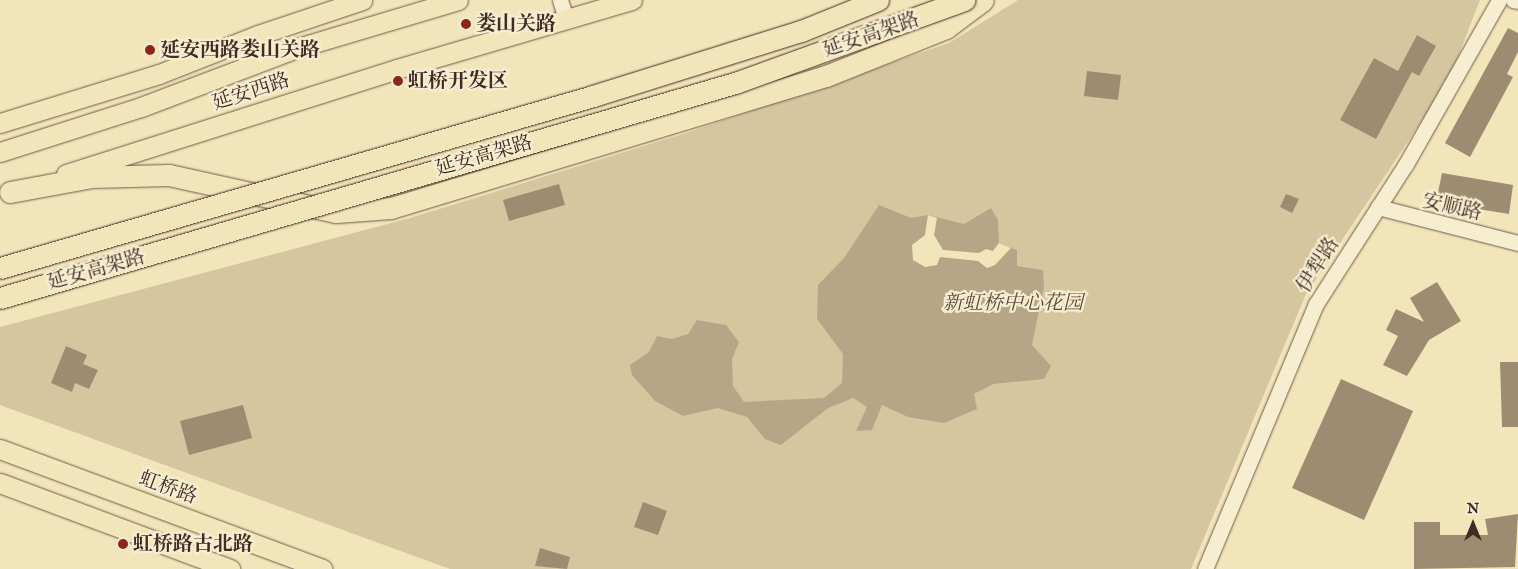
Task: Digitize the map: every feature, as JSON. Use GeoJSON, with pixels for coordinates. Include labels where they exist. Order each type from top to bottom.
{"type":"FeatureCollection","features":[{"type":"Feature","properties":{"kind":"highway","name":"延安高架路"},"geometry":{"type":"LineString","coordinates":[[0,268],[602,93],[801,31],[878,0]]}},
{"type":"Feature","properties":{"kind":"highway","name":"延安高架路"},"geometry":{"type":"LineString","coordinates":[[0,298],[735,83],[964,0]]}},
{"type":"Feature","properties":{"kind":"highway"},"geometry":{"type":"LineString","coordinates":[[5,193],[91,177],[169,175],[299,206],[360,212],[391,208],[826,76],[946,28],[983,0]]}},
{"type":"Feature","properties":{"kind":"main road"},"geometry":{"type":"LineString","coordinates":[[0,123],[159,74],[276,28],[362,0]]}},
{"type":"Feature","properties":{"kind":"main road","name":"延安西路"},"geometry":{"type":"LineString","coordinates":[[0,152],[141,107],[294,49],[458,0]]}},
{"type":"Feature","properties":{"kind":"main road","name":"延安西路"},"geometry":{"type":"LineString","coordinates":[[5,193],[632,0]]}},
{"type":"Feature","properties":{"kind":"main road","name":"虹桥路"},"geometry":{"type":"LineString","coordinates":[[0,449],[322,569]]}},
{"type":"Feature","properties":{"kind":"main road"},"geometry":{"type":"LineString","coordinates":[[0,483],[230,569]]}},
{"type":"Feature","properties":{"kind":"street"},"geometry":{"type":"LineString","coordinates":[[560,0],[566,19]]}},
{"type":"Feature","properties":{"kind":"street","name":"伊犁路"},"geometry":{"type":"LineString","coordinates":[[1205,569],[1316,304],[1378,207],[1499,0]]}},
{"type":"Feature","properties":{"kind":"street"},"geometry":{"type":"LineString","coordinates":[[1513,0],[1518,1]]}},
{"type":"Feature","properties":{"kind":"street","name":"安顺路"},"geometry":{"type":"LineString","coordinates":[[1378,207],[1518,242]]}},
{"type":"Feature","properties":{"kind":"green space","name":"新虹桥中心花园"},"geometry":{"type":"Polygon","coordinates":[[[1018,0],[1480,0],[1449,80],[1306,294],[1191,569],[450,569],[0,405],[0,327],[410,218],[686,133],[949,43],[1018,0]]]}},
{"type":"Feature","properties":{"kind":"shaded area"},"geometry":{"type":"Polygon","coordinates":[[[879,205],[911,218],[928,215],[964,224],[991,208],[998,220],[999,243],[1017,250],[1017,266],[1043,270],[1044,286],[1032,345],[1051,366],[1044,379],[993,384],[974,394],[977,409],[944,423],[908,417],[882,405],[872,430],[856,431],[867,407],[853,398],[828,408],[781,445],[765,439],[747,417],[718,408],[683,416],[655,401],[632,375],[630,365],[649,352],[657,336],[672,339],[688,334],[697,320],[726,325],[739,342],[732,359],[733,386],[744,402],[824,398],[842,383],[843,354],[817,319],[818,285],[844,258],[879,205]]]}},
{"type":"Feature","properties":{"kind":"pier"},"geometry":{"type":"Polygon","coordinates":[[[928,215],[937,218],[934,235],[943,250],[979,253],[986,249],[993,251],[999,243],[1011,248],[995,265],[987,268],[978,261],[940,257],[937,265],[925,267],[913,260],[912,245],[925,235],[928,215]]]}},
{"type":"Feature","properties":{"kind":"building"},"geometry":{"type":"Polygon","coordinates":[[[1508,28],[1518,33],[1518,52],[1507,74],[1513,77],[1470,157],[1445,143],[1508,28]]]}},
{"type":"Feature","properties":{"kind":"building"},"geometry":{"type":"Polygon","coordinates":[[[1417,35],[1436,46],[1419,76],[1412,72],[1376,139],[1340,120],[1374,58],[1398,71],[1417,35]]]}},
{"type":"Feature","properties":{"kind":"building"},"geometry":{"type":"Polygon","coordinates":[[[1087,71],[1121,75],[1118,100],[1084,96],[1087,71]]]}},
{"type":"Feature","properties":{"kind":"building"},"geometry":{"type":"Polygon","coordinates":[[[1442,173],[1513,185],[1509,214],[1436,202],[1442,173]]]}},
{"type":"Feature","properties":{"kind":"building"},"geometry":{"type":"Polygon","coordinates":[[[559,184],[565,205],[509,221],[503,200],[559,184]]]}},
{"type":"Feature","properties":{"kind":"building"},"geometry":{"type":"Polygon","coordinates":[[[1286,194],[1299,199],[1292,213],[1280,207],[1286,194]]]}},
{"type":"Feature","properties":{"kind":"building"},"geometry":{"type":"Polygon","coordinates":[[[1437,282],[1461,321],[1429,340],[1407,376],[1383,365],[1398,336],[1386,330],[1396,309],[1424,322],[1410,298],[1437,282]]]}},
{"type":"Feature","properties":{"kind":"building"},"geometry":{"type":"Polygon","coordinates":[[[66,346],[87,355],[83,364],[98,370],[89,389],[75,383],[72,392],[51,383],[66,346]]]}},
{"type":"Feature","properties":{"kind":"building"},"geometry":{"type":"Polygon","coordinates":[[[1500,362],[1518,362],[1518,427],[1502,427],[1500,362]]]}},
{"type":"Feature","properties":{"kind":"building"},"geometry":{"type":"Polygon","coordinates":[[[1341,379],[1413,411],[1364,520],[1292,488],[1341,379]]]}},
{"type":"Feature","properties":{"kind":"building"},"geometry":{"type":"Polygon","coordinates":[[[243,405],[252,438],[189,455],[180,421],[243,405]]]}},
{"type":"Feature","properties":{"kind":"building"},"geometry":{"type":"Polygon","coordinates":[[[643,502],[667,511],[658,535],[634,527],[643,502]]]}},
{"type":"Feature","properties":{"kind":"building"},"geometry":{"type":"Polygon","coordinates":[[[1518,514],[1515,567],[1414,569],[1414,522],[1440,522],[1440,535],[1488,535],[1485,519],[1518,514]]]}},
{"type":"Feature","properties":{"kind":"building"},"geometry":{"type":"Polygon","coordinates":[[[540,548],[570,557],[567,569],[535,566],[540,548]]]}},
{"type":"Feature","properties":{"kind":"place","name":"娄山关路"},"geometry":{"type":"Point","coordinates":[466,24]}},
{"type":"Feature","properties":{"kind":"place","name":"延安西路娄山关路"},"geometry":{"type":"Point","coordinates":[150,50]}},
{"type":"Feature","properties":{"kind":"place","name":"虹桥开发区"},"geometry":{"type":"Point","coordinates":[398,81]}},
{"type":"Feature","properties":{"kind":"place","name":"虹桥路古北路"},"geometry":{"type":"Point","coordinates":[123,544]}}]}
